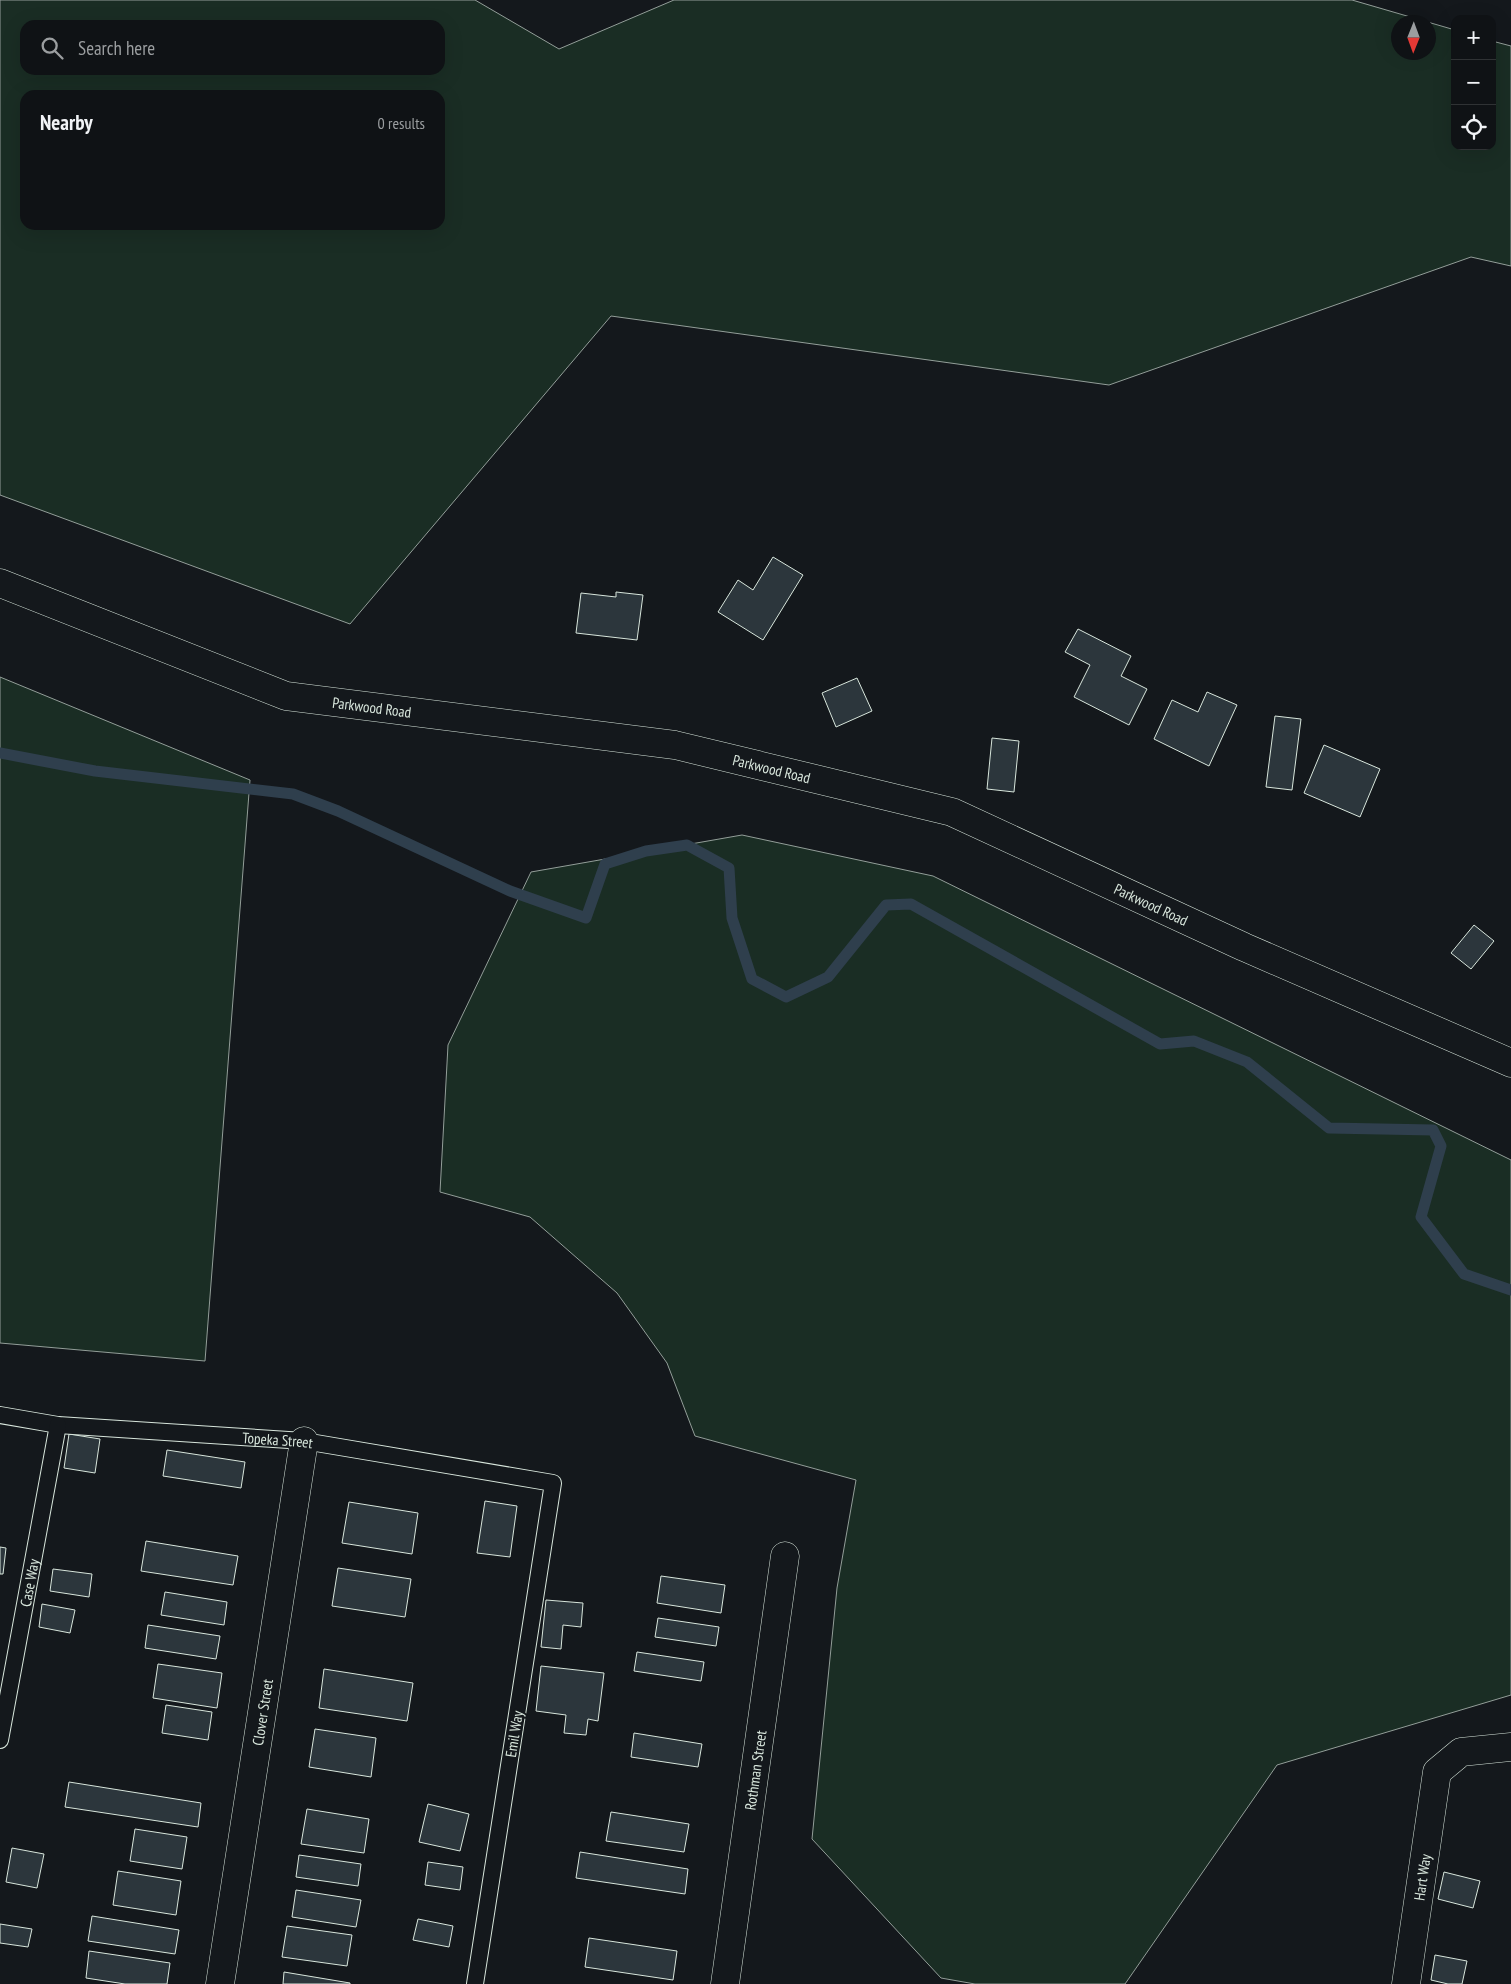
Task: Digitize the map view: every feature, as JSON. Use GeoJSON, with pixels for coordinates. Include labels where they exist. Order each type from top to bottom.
{"type":"FeatureCollection","features":[{"type":"Feature","properties":{"kind":"street","name":"Parkwood Road"},"geometry":{"type":"LineString","coordinates":[[0,583],[286,696],[675,745],[952,812],[1244,947],[1511,1063]]}},
{"type":"Feature","properties":{"kind":"street","name":"Clover Street"},"geometry":{"type":"LineString","coordinates":[[220,1984],[304,1441]]}},
{"type":"Feature","properties":{"kind":"street","name":"Rothman Street"},"geometry":{"type":"LineString","coordinates":[[725,1984],[785,1556]]}},
{"type":"Feature","properties":{"kind":"street","name":"Hart Way"},"geometry":{"type":"LineString","coordinates":[[1406,1984],[1437,1772],[1461,1752],[1511,1747]]}},
{"type":"Feature","properties":{"kind":"lane","name":"Topeka Street"},"geometry":{"type":"LineString","coordinates":[[0,1414],[58,1425],[304,1441],[553,1483]]}},
{"type":"Feature","properties":{"kind":"lane","name":"Case Way"},"geometry":{"type":"LineString","coordinates":[[0,1740],[58,1425]]}},
{"type":"Feature","properties":{"kind":"lane","name":"Emil Way"},"geometry":{"type":"LineString","coordinates":[[475,1984],[553,1483]]}},
{"type":"Feature","properties":{"kind":"green space"},"geometry":{"type":"Polygon","coordinates":[[[0,0],[475,0],[559,49],[674,0],[1352,0],[1404,15],[1391,15],[1391,60],[1436,60],[1436,24],[1451,29],[1451,150],[1496,150],[1496,42],[1511,46],[1511,266],[1471,257],[1109,385],[611,316],[350,624],[0,495],[0,0]]]}},
{"type":"Feature","properties":{"kind":"green space"},"geometry":{"type":"Polygon","coordinates":[[[0,677],[250,780],[205,1361],[0,1343],[0,677]]]}},
{"type":"Feature","properties":{"kind":"green space"},"geometry":{"type":"Polygon","coordinates":[[[742,835],[933,876],[1511,1160],[1511,1695],[1277,1765],[1125,1984],[975,1984],[941,1978],[812,1839],[837,1588],[856,1480],[695,1436],[667,1363],[617,1293],[530,1217],[440,1192],[448,1045],[531,872],[742,835]]]}},
{"type":"Feature","properties":{"kind":"building"},"geometry":{"type":"Polygon","coordinates":[[[773,557],[803,575],[763,640],[718,612],[738,580],[753,590],[773,557]]]}},
{"type":"Feature","properties":{"kind":"building"},"geometry":{"type":"Polygon","coordinates":[[[616,592],[643,595],[637,640],[576,633],[581,593],[616,597],[616,592]]]}},
{"type":"Feature","properties":{"kind":"building"},"geometry":{"type":"Polygon","coordinates":[[[1078,629],[1131,656],[1121,676],[1147,689],[1129,725],[1074,697],[1090,665],[1065,652],[1078,629]]]}},
{"type":"Feature","properties":{"kind":"building"},"geometry":{"type":"Polygon","coordinates":[[[857,678],[872,711],[836,727],[822,693],[857,678]]]}},
{"type":"Feature","properties":{"kind":"building"},"geometry":{"type":"Polygon","coordinates":[[[1207,692],[1237,705],[1209,766],[1154,739],[1172,700],[1198,712],[1207,692]]]}},
{"type":"Feature","properties":{"kind":"building"},"geometry":{"type":"Polygon","coordinates":[[[1275,716],[1301,719],[1292,790],[1266,787],[1275,716]]]}},
{"type":"Feature","properties":{"kind":"building"},"geometry":{"type":"Polygon","coordinates":[[[992,738],[1019,741],[1014,792],[987,789],[992,738]]]}},
{"type":"Feature","properties":{"kind":"building"},"geometry":{"type":"Polygon","coordinates":[[[1324,745],[1380,769],[1360,817],[1304,793],[1324,745]]]}},
{"type":"Feature","properties":{"kind":"building"},"geometry":{"type":"Polygon","coordinates":[[[1474,925],[1494,941],[1471,969],[1451,953],[1474,925]]]}},
{"type":"Feature","properties":{"kind":"building"},"geometry":{"type":"Polygon","coordinates":[[[69,1434],[100,1439],[95,1473],[64,1468],[69,1434]]]}},
{"type":"Feature","properties":{"kind":"building"},"geometry":{"type":"Polygon","coordinates":[[[167,1450],[245,1462],[241,1488],[163,1476],[167,1450]]]}},
{"type":"Feature","properties":{"kind":"building"},"geometry":{"type":"Polygon","coordinates":[[[485,1501],[517,1506],[510,1557],[477,1553],[485,1501]]]}},
{"type":"Feature","properties":{"kind":"building"},"geometry":{"type":"Polygon","coordinates":[[[349,1502],[418,1513],[412,1554],[342,1543],[349,1502]]]}},
{"type":"Feature","properties":{"kind":"building"},"geometry":{"type":"Polygon","coordinates":[[[146,1541],[238,1556],[233,1585],[141,1571],[146,1541]]]}},
{"type":"Feature","properties":{"kind":"building"},"geometry":{"type":"Polygon","coordinates":[[[0,1547],[6,1548],[3,1574],[0,1574],[0,1547]]]}},
{"type":"Feature","properties":{"kind":"building"},"geometry":{"type":"Polygon","coordinates":[[[338,1568],[411,1579],[405,1617],[332,1606],[338,1568]]]}},
{"type":"Feature","properties":{"kind":"building"},"geometry":{"type":"Polygon","coordinates":[[[53,1569],[92,1574],[89,1597],[50,1591],[53,1569]]]}},
{"type":"Feature","properties":{"kind":"building"},"geometry":{"type":"Polygon","coordinates":[[[661,1576],[725,1585],[721,1613],[657,1603],[661,1576]]]}},
{"type":"Feature","properties":{"kind":"building"},"geometry":{"type":"Polygon","coordinates":[[[165,1592],[227,1602],[224,1625],[161,1615],[165,1592]]]}},
{"type":"Feature","properties":{"kind":"building"},"geometry":{"type":"Polygon","coordinates":[[[546,1600],[583,1603],[581,1627],[563,1625],[561,1649],[541,1647],[546,1600]]]}},
{"type":"Feature","properties":{"kind":"building"},"geometry":{"type":"Polygon","coordinates":[[[42,1604],[75,1610],[70,1633],[39,1627],[42,1604]]]}},
{"type":"Feature","properties":{"kind":"building"},"geometry":{"type":"Polygon","coordinates":[[[658,1618],[719,1627],[716,1646],[655,1637],[658,1618]]]}},
{"type":"Feature","properties":{"kind":"building"},"geometry":{"type":"Polygon","coordinates":[[[148,1625],[220,1636],[216,1659],[145,1648],[148,1625]]]}},
{"type":"Feature","properties":{"kind":"building"},"geometry":{"type":"Polygon","coordinates":[[[637,1652],[704,1662],[701,1681],[634,1671],[637,1652]]]}},
{"type":"Feature","properties":{"kind":"building"},"geometry":{"type":"Polygon","coordinates":[[[158,1664],[222,1673],[217,1708],[153,1698],[158,1664]]]}},
{"type":"Feature","properties":{"kind":"building"},"geometry":{"type":"Polygon","coordinates":[[[541,1666],[604,1673],[598,1721],[588,1719],[586,1735],[564,1733],[566,1715],[536,1711],[541,1666]]]}},
{"type":"Feature","properties":{"kind":"building"},"geometry":{"type":"Polygon","coordinates":[[[324,1669],[413,1683],[407,1721],[319,1708],[324,1669]]]}},
{"type":"Feature","properties":{"kind":"building"},"geometry":{"type":"Polygon","coordinates":[[[166,1705],[212,1712],[208,1740],[162,1733],[166,1705]]]}},
{"type":"Feature","properties":{"kind":"building"},"geometry":{"type":"Polygon","coordinates":[[[315,1729],[376,1738],[371,1777],[309,1767],[315,1729]]]}},
{"type":"Feature","properties":{"kind":"building"},"geometry":{"type":"Polygon","coordinates":[[[634,1733],[702,1744],[698,1767],[631,1757],[634,1733]]]}},
{"type":"Feature","properties":{"kind":"building"},"geometry":{"type":"Polygon","coordinates":[[[69,1782],[201,1803],[198,1827],[65,1807],[69,1782]]]}},
{"type":"Feature","properties":{"kind":"building"},"geometry":{"type":"Polygon","coordinates":[[[428,1804],[469,1814],[460,1851],[419,1842],[428,1804]]]}},
{"type":"Feature","properties":{"kind":"building"},"geometry":{"type":"Polygon","coordinates":[[[307,1809],[369,1819],[364,1853],[301,1844],[307,1809]]]}},
{"type":"Feature","properties":{"kind":"building"},"geometry":{"type":"Polygon","coordinates":[[[611,1812],[689,1824],[684,1852],[606,1841],[611,1812]]]}},
{"type":"Feature","properties":{"kind":"building"},"geometry":{"type":"Polygon","coordinates":[[[135,1829],[187,1837],[182,1869],[130,1861],[135,1829]]]}},
{"type":"Feature","properties":{"kind":"building"},"geometry":{"type":"Polygon","coordinates":[[[12,1848],[44,1854],[37,1888],[6,1882],[12,1848]]]}},
{"type":"Feature","properties":{"kind":"building"},"geometry":{"type":"Polygon","coordinates":[[[580,1852],[688,1869],[685,1894],[576,1878],[580,1852]]]}},
{"type":"Feature","properties":{"kind":"building"},"geometry":{"type":"Polygon","coordinates":[[[299,1855],[361,1864],[358,1886],[296,1877],[299,1855]]]}},
{"type":"Feature","properties":{"kind":"building"},"geometry":{"type":"Polygon","coordinates":[[[428,1862],[463,1867],[460,1890],[425,1885],[428,1862]]]}},
{"type":"Feature","properties":{"kind":"building"},"geometry":{"type":"Polygon","coordinates":[[[118,1871],[181,1881],[176,1915],[113,1905],[118,1871]]]}},
{"type":"Feature","properties":{"kind":"building"},"geometry":{"type":"Polygon","coordinates":[[[1444,1872],[1480,1881],[1473,1908],[1438,1899],[1444,1872]]]}},
{"type":"Feature","properties":{"kind":"building"},"geometry":{"type":"Polygon","coordinates":[[[296,1890],[361,1900],[356,1927],[292,1917],[296,1890]]]}},
{"type":"Feature","properties":{"kind":"building"},"geometry":{"type":"Polygon","coordinates":[[[92,1916],[179,1930],[175,1954],[88,1941],[92,1916]]]}},
{"type":"Feature","properties":{"kind":"building"},"geometry":{"type":"Polygon","coordinates":[[[418,1919],[453,1926],[449,1947],[413,1940],[418,1919]]]}},
{"type":"Feature","properties":{"kind":"building"},"geometry":{"type":"Polygon","coordinates":[[[0,1924],[32,1929],[28,1947],[0,1943],[0,1924]]]}},
{"type":"Feature","properties":{"kind":"building"},"geometry":{"type":"Polygon","coordinates":[[[287,1926],[352,1935],[347,1966],[282,1957],[287,1926]]]}},
{"type":"Feature","properties":{"kind":"building"},"geometry":{"type":"Polygon","coordinates":[[[589,1938],[677,1951],[673,1980],[585,1967],[589,1938]]]}},
{"type":"Feature","properties":{"kind":"building"},"geometry":{"type":"Polygon","coordinates":[[[89,1951],[170,1963],[167,1984],[125,1984],[86,1978],[89,1951]]]}},
{"type":"Feature","properties":{"kind":"building"},"geometry":{"type":"Polygon","coordinates":[[[1435,1955],[1467,1961],[1462,1984],[1448,1984],[1431,1980],[1435,1955]]]}},
{"type":"Feature","properties":{"kind":"building"},"geometry":{"type":"Polygon","coordinates":[[[284,1972],[350,1983],[350,1984],[283,1984],[284,1972]]]}},
{"type":"Feature","properties":{"kind":"waterway"},"geometry":{"type":"LineString","coordinates":[[0,753],[95,771],[293,794],[338,811],[510,891],[586,918],[605,864],[646,851],[687,845],[729,868],[732,918],[752,979],[786,997],[828,977],[886,905],[911,904],[1160,1044],[1194,1041],[1247,1062],[1329,1128],[1433,1130],[1441,1146],[1421,1217],[1464,1274],[1511,1290]]}}]}
